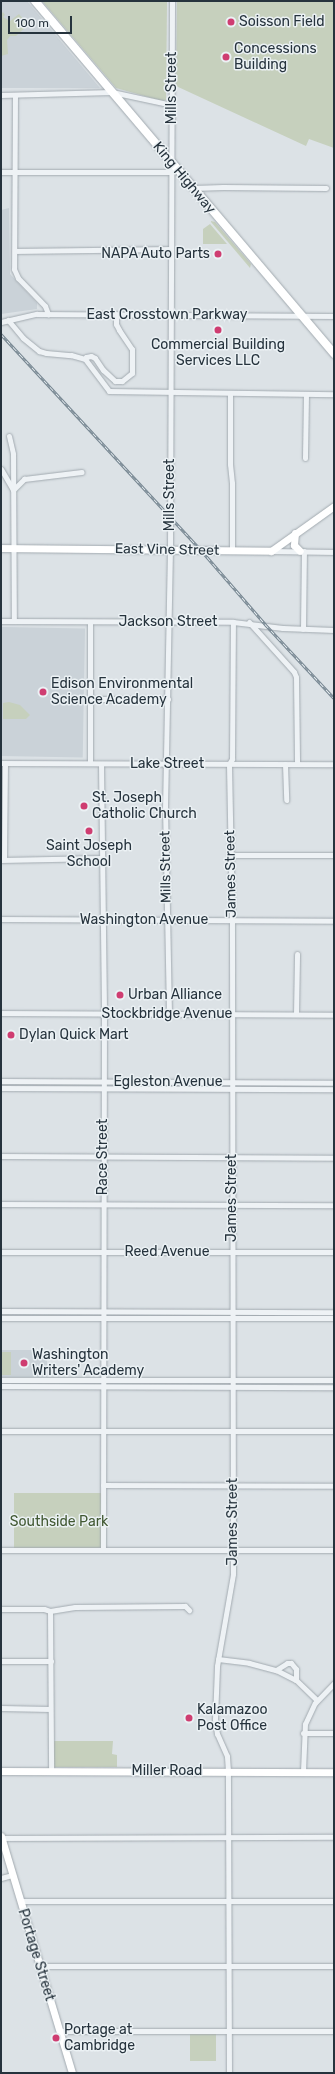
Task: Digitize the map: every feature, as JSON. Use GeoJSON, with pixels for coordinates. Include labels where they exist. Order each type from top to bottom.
{"type":"FeatureCollection","features":[{"type":"Feature","properties":{"kind":"main road","name":"King Highway"},"geometry":{"type":"LineString","coordinates":[[35,1],[334,354]]}},
{"type":"Feature","properties":{"kind":"street","name":"Mills Street"},"geometry":{"type":"LineString","coordinates":[[169,1014],[165,809],[170,550],[170,172],[172,162],[172,1]]}},
{"type":"Feature","properties":{"kind":"street"},"geometry":{"type":"LineString","coordinates":[[1,95],[112,92],[172,105]]}},
{"type":"Feature","properties":{"kind":"street"},"geometry":{"type":"LineString","coordinates":[[15,95],[16,274],[45,306],[48,314]]}},
{"type":"Feature","properties":{"kind":"street"},"geometry":{"type":"LineString","coordinates":[[1,172],[170,172]]}},
{"type":"Feature","properties":{"kind":"street"},"geometry":{"type":"LineString","coordinates":[[193,188],[326,188]]}},
{"type":"Feature","properties":{"kind":"street"},"geometry":{"type":"LineString","coordinates":[[15,251],[171,249]]}},
{"type":"Feature","properties":{"kind":"street","name":"East Crosstown Parkway"},"geometry":{"type":"LineString","coordinates":[[1,322],[30,315],[48,314],[334,316]]}},
{"type":"Feature","properties":{"kind":"street"},"geometry":{"type":"LineString","coordinates":[[85,359],[86,356],[95,358],[103,370],[115,381],[122,381],[132,373],[132,349],[119,330],[116,314]]}},
{"type":"Feature","properties":{"kind":"street"},"geometry":{"type":"LineString","coordinates":[[8,320],[23,338],[39,351],[46,354],[71,355],[85,359],[109,391],[334,394]]}},
{"type":"Feature","properties":{"kind":"street"},"geometry":{"type":"LineString","coordinates":[[230,393],[229,445],[232,551]]}},
{"type":"Feature","properties":{"kind":"street"},"geometry":{"type":"LineString","coordinates":[[305,458],[306,394]]}},
{"type":"Feature","properties":{"kind":"street"},"geometry":{"type":"LineString","coordinates":[[9,436],[13,454],[14,621]]}},
{"type":"Feature","properties":{"kind":"street"},"geometry":{"type":"LineString","coordinates":[[1,469],[13,490]]}},
{"type":"Feature","properties":{"kind":"street"},"geometry":{"type":"LineString","coordinates":[[13,490],[24,479],[82,472]]}},
{"type":"Feature","properties":{"kind":"street"},"geometry":{"type":"LineString","coordinates":[[271,551],[334,506]]}},
{"type":"Feature","properties":{"kind":"street"},"geometry":{"type":"LineString","coordinates":[[295,534],[294,545],[302,551],[303,629]]}},
{"type":"Feature","properties":{"kind":"street","name":"East Vine Street"},"geometry":{"type":"LineString","coordinates":[[1,548],[334,552]]}},
{"type":"Feature","properties":{"kind":"street","name":"Jackson Street"},"geometry":{"type":"LineString","coordinates":[[1,621],[168,623],[249,622],[303,629],[334,630]]}},
{"type":"Feature","properties":{"kind":"street"},"geometry":{"type":"LineString","coordinates":[[90,622],[90,764]]}},
{"type":"Feature","properties":{"kind":"street","name":"James Street"},"geometry":{"type":"LineString","coordinates":[[230,2073],[228,1771],[227,1756],[216,1728],[216,1680],[218,1659],[232,1584],[233,1551],[232,921],[229,764],[232,759],[233,622]]}},
{"type":"Feature","properties":{"kind":"street"},"geometry":{"type":"LineString","coordinates":[[249,622],[294,672],[296,677],[297,764]]}},
{"type":"Feature","properties":{"kind":"street"},"geometry":{"type":"LineString","coordinates":[[90,699],[168,699]]}},
{"type":"Feature","properties":{"kind":"street"},"geometry":{"type":"LineString","coordinates":[[3,763],[3,860],[102,858]]}},
{"type":"Feature","properties":{"kind":"street","name":"Lake Street"},"geometry":{"type":"LineString","coordinates":[[3,763],[334,764]]}},
{"type":"Feature","properties":{"kind":"street","name":"Race Street"},"geometry":{"type":"LineString","coordinates":[[101,764],[104,1013],[102,1252],[104,1312],[103,1550]]}},
{"type":"Feature","properties":{"kind":"street"},"geometry":{"type":"LineString","coordinates":[[286,764],[286,800]]}},
{"type":"Feature","properties":{"kind":"street"},"geometry":{"type":"LineString","coordinates":[[231,855],[334,855]]}},
{"type":"Feature","properties":{"kind":"street","name":"Washington Avenue"},"geometry":{"type":"LineString","coordinates":[[1,919],[334,922]]}},
{"type":"Feature","properties":{"kind":"street"},"geometry":{"type":"LineString","coordinates":[[296,1014],[297,954]]}},
{"type":"Feature","properties":{"kind":"street","name":"Stockbridge Avenue"},"geometry":{"type":"LineString","coordinates":[[1,1013],[334,1015]]}},
{"type":"Feature","properties":{"kind":"street","name":"Egleston Avenue"},"geometry":{"type":"LineString","coordinates":[[1,1081],[334,1083]]}},
{"type":"Feature","properties":{"kind":"street"},"geometry":{"type":"LineString","coordinates":[[38,1081],[38,1088]]}},
{"type":"Feature","properties":{"kind":"street"},"geometry":{"type":"LineString","coordinates":[[169,1082],[169,1088]]}},
{"type":"Feature","properties":{"kind":"street"},"geometry":{"type":"LineString","coordinates":[[297,1083],[297,1089]]}},
{"type":"Feature","properties":{"kind":"street","name":"Egleston Avenue"},"geometry":{"type":"LineString","coordinates":[[1,1088],[334,1090]]}},
{"type":"Feature","properties":{"kind":"street"},"geometry":{"type":"LineString","coordinates":[[1,1156],[334,1158]]}},
{"type":"Feature","properties":{"kind":"street"},"geometry":{"type":"LineString","coordinates":[[1,1204],[334,1205]]}},
{"type":"Feature","properties":{"kind":"street","name":"Reed Avenue"},"geometry":{"type":"LineString","coordinates":[[1,1252],[334,1252]]}},
{"type":"Feature","properties":{"kind":"street"},"geometry":{"type":"LineString","coordinates":[[1,1311],[334,1312]]}},
{"type":"Feature","properties":{"kind":"street"},"geometry":{"type":"LineString","coordinates":[[40,1311],[40,1318]]}},
{"type":"Feature","properties":{"kind":"street"},"geometry":{"type":"LineString","coordinates":[[168,1312],[168,1318]]}},
{"type":"Feature","properties":{"kind":"street"},"geometry":{"type":"LineString","coordinates":[[298,1312],[298,1318]]}},
{"type":"Feature","properties":{"kind":"street"},"geometry":{"type":"LineString","coordinates":[[1,1318],[334,1318]]}},
{"type":"Feature","properties":{"kind":"street"},"geometry":{"type":"LineString","coordinates":[[1,1380],[334,1380]]}},
{"type":"Feature","properties":{"kind":"street"},"geometry":{"type":"LineString","coordinates":[[32,1380],[32,1386]]}},
{"type":"Feature","properties":{"kind":"street"},"geometry":{"type":"LineString","coordinates":[[169,1380],[169,1386]]}},
{"type":"Feature","properties":{"kind":"street"},"geometry":{"type":"LineString","coordinates":[[296,1380],[296,1387]]}},
{"type":"Feature","properties":{"kind":"street"},"geometry":{"type":"LineString","coordinates":[[1,1386],[334,1387]]}},
{"type":"Feature","properties":{"kind":"street"},"geometry":{"type":"LineString","coordinates":[[1,1431],[334,1431]]}},
{"type":"Feature","properties":{"kind":"street"},"geometry":{"type":"LineString","coordinates":[[103,1485],[334,1486]]}},
{"type":"Feature","properties":{"kind":"street"},"geometry":{"type":"LineString","coordinates":[[1,1550],[334,1550]]}},
{"type":"Feature","properties":{"kind":"street"},"geometry":{"type":"LineString","coordinates":[[1,1609],[50,1611],[76,1607],[185,1606],[189,1610]]}},
{"type":"Feature","properties":{"kind":"street"},"geometry":{"type":"LineString","coordinates":[[50,1611],[51,1772]]}},
{"type":"Feature","properties":{"kind":"street"},"geometry":{"type":"LineString","coordinates":[[218,1659],[244,1662],[276,1670],[296,1680],[318,1700]]}},
{"type":"Feature","properties":{"kind":"street"},"geometry":{"type":"LineString","coordinates":[[1,1661],[50,1661]]}},
{"type":"Feature","properties":{"kind":"street"},"geometry":{"type":"LineString","coordinates":[[276,1670],[287,1663],[291,1663],[296,1669],[296,1680]]}},
{"type":"Feature","properties":{"kind":"street"},"geometry":{"type":"LineString","coordinates":[[303,1772],[303,1733],[310,1712],[318,1700],[334,1683]]}},
{"type":"Feature","properties":{"kind":"street"},"geometry":{"type":"LineString","coordinates":[[1,1708],[50,1709]]}},
{"type":"Feature","properties":{"kind":"street"},"geometry":{"type":"LineString","coordinates":[[303,1733],[334,1732]]}},
{"type":"Feature","properties":{"kind":"street","name":"Miller Road"},"geometry":{"type":"LineString","coordinates":[[1,1771],[334,1772]]}},
{"type":"Feature","properties":{"kind":"street"},"geometry":{"type":"LineString","coordinates":[[1,1837],[334,1837]]}},
{"type":"Feature","properties":{"kind":"street","name":"Portage Street"},"geometry":{"type":"LineString","coordinates":[[1,1837],[72,2073]]}},
{"type":"Feature","properties":{"kind":"street"},"geometry":{"type":"LineString","coordinates":[[1,1878],[12,1875]]}},
{"type":"Feature","properties":{"kind":"street"},"geometry":{"type":"LineString","coordinates":[[20,1901],[334,1901]]}},
{"type":"Feature","properties":{"kind":"street"},"geometry":{"type":"LineString","coordinates":[[40,1966],[334,1966]]}},
{"type":"Feature","properties":{"kind":"street"},"geometry":{"type":"LineString","coordinates":[[59,2030],[334,2031]]}},
{"type":"Feature","properties":{"kind":"shaded area"},"geometry":{"type":"Polygon","coordinates":[[[1,1],[27,1],[100,88],[1,88],[1,1]]]}},
{"type":"Feature","properties":{"kind":"shaded area"},"geometry":{"type":"Polygon","coordinates":[[[9,208],[10,274],[37,303],[37,309],[1,314],[1,210],[9,208]]]}},
{"type":"Feature","properties":{"kind":"shaded area","name":"Edison Environmental Science Academy"},"geometry":{"type":"Polygon","coordinates":[[[1,627],[85,628],[83,757],[1,756],[1,627]]]}},
{"type":"Feature","properties":{"kind":"shaded area","name":"Washington Writers' Academy"},"geometry":{"type":"Polygon","coordinates":[[[1,1350],[47,1350],[47,1377],[1,1377],[1,1350]]]}},
{"type":"Feature","properties":{"kind":"green space"},"geometry":{"type":"Polygon","coordinates":[[[42,1],[167,1],[166,100],[162,101],[116,88],[42,1]]]}},
{"type":"Feature","properties":{"kind":"green space"},"geometry":{"type":"Polygon","coordinates":[[[177,1],[334,1],[334,148],[309,139],[306,146],[176,86],[177,1]]]}},
{"type":"Feature","properties":{"kind":"green space"},"geometry":{"type":"Polygon","coordinates":[[[3,12],[5,15],[3,17],[10,21],[19,14],[28,25],[16,36],[10,36],[7,40],[8,54],[1,56],[1,14],[3,12]]]}},
{"type":"Feature","properties":{"kind":"green space"},"geometry":{"type":"Polygon","coordinates":[[[211,222],[215,222],[251,264],[250,268],[211,222]]]}},
{"type":"Feature","properties":{"kind":"green space"},"geometry":{"type":"Polygon","coordinates":[[[210,224],[227,244],[203,244],[203,229],[210,224]]]}},
{"type":"Feature","properties":{"kind":"green space"},"geometry":{"type":"Polygon","coordinates":[[[9,702],[20,705],[30,715],[26,719],[3,719],[3,703],[9,702]]]}},
{"type":"Feature","properties":{"kind":"green space"},"geometry":{"type":"Polygon","coordinates":[[[1,1352],[11,1352],[11,1375],[1,1375],[1,1352]]]}},
{"type":"Feature","properties":{"kind":"green space","name":"Southside Park"},"geometry":{"type":"Polygon","coordinates":[[[14,1493],[103,1493],[103,1550],[14,1550],[14,1493]]]}},
{"type":"Feature","properties":{"kind":"green space"},"geometry":{"type":"Polygon","coordinates":[[[54,1741],[113,1741],[112,1754],[117,1755],[117,1767],[54,1767],[54,1741]]]}},
{"type":"Feature","properties":{"kind":"green space"},"geometry":{"type":"Polygon","coordinates":[[[190,2033],[216,2033],[216,2061],[190,2061],[190,2033]]]}},
{"type":"Feature","properties":{"kind":"railway"},"geometry":{"type":"LineString","coordinates":[[1,334],[201,550],[265,624],[334,698]]}},
{"type":"Feature","properties":{"kind":"place","name":"Soisson Field"},"geometry":{"type":"Point","coordinates":[231,22]}},
{"type":"Feature","properties":{"kind":"place","name":"Concessions Building"},"geometry":{"type":"Point","coordinates":[226,57]}},
{"type":"Feature","properties":{"kind":"place","name":"NAPA Auto Parts"},"geometry":{"type":"Point","coordinates":[218,254]}},
{"type":"Feature","properties":{"kind":"place","name":"Commercial Building Services LLC"},"geometry":{"type":"Point","coordinates":[218,330]}},
{"type":"Feature","properties":{"kind":"place","name":"Edison Environmental Science Academy"},"geometry":{"type":"Point","coordinates":[43,692]}},
{"type":"Feature","properties":{"kind":"place","name":"St. Joseph Catholic Church"},"geometry":{"type":"Point","coordinates":[84,806]}},
{"type":"Feature","properties":{"kind":"place","name":"Saint Joseph School"},"geometry":{"type":"Point","coordinates":[89,831]}},
{"type":"Feature","properties":{"kind":"place","name":"Urban Alliance"},"geometry":{"type":"Point","coordinates":[120,995]}},
{"type":"Feature","properties":{"kind":"place","name":"Dylan Quick Mart"},"geometry":{"type":"Point","coordinates":[11,1035]}},
{"type":"Feature","properties":{"kind":"place","name":"Washington Writers' Academy"},"geometry":{"type":"Point","coordinates":[24,1363]}},
{"type":"Feature","properties":{"kind":"place","name":"Kalamazoo Post Office"},"geometry":{"type":"Point","coordinates":[189,1718]}},
{"type":"Feature","properties":{"kind":"place","name":"Portage at Cambridge"},"geometry":{"type":"Point","coordinates":[56,2038]}}]}
